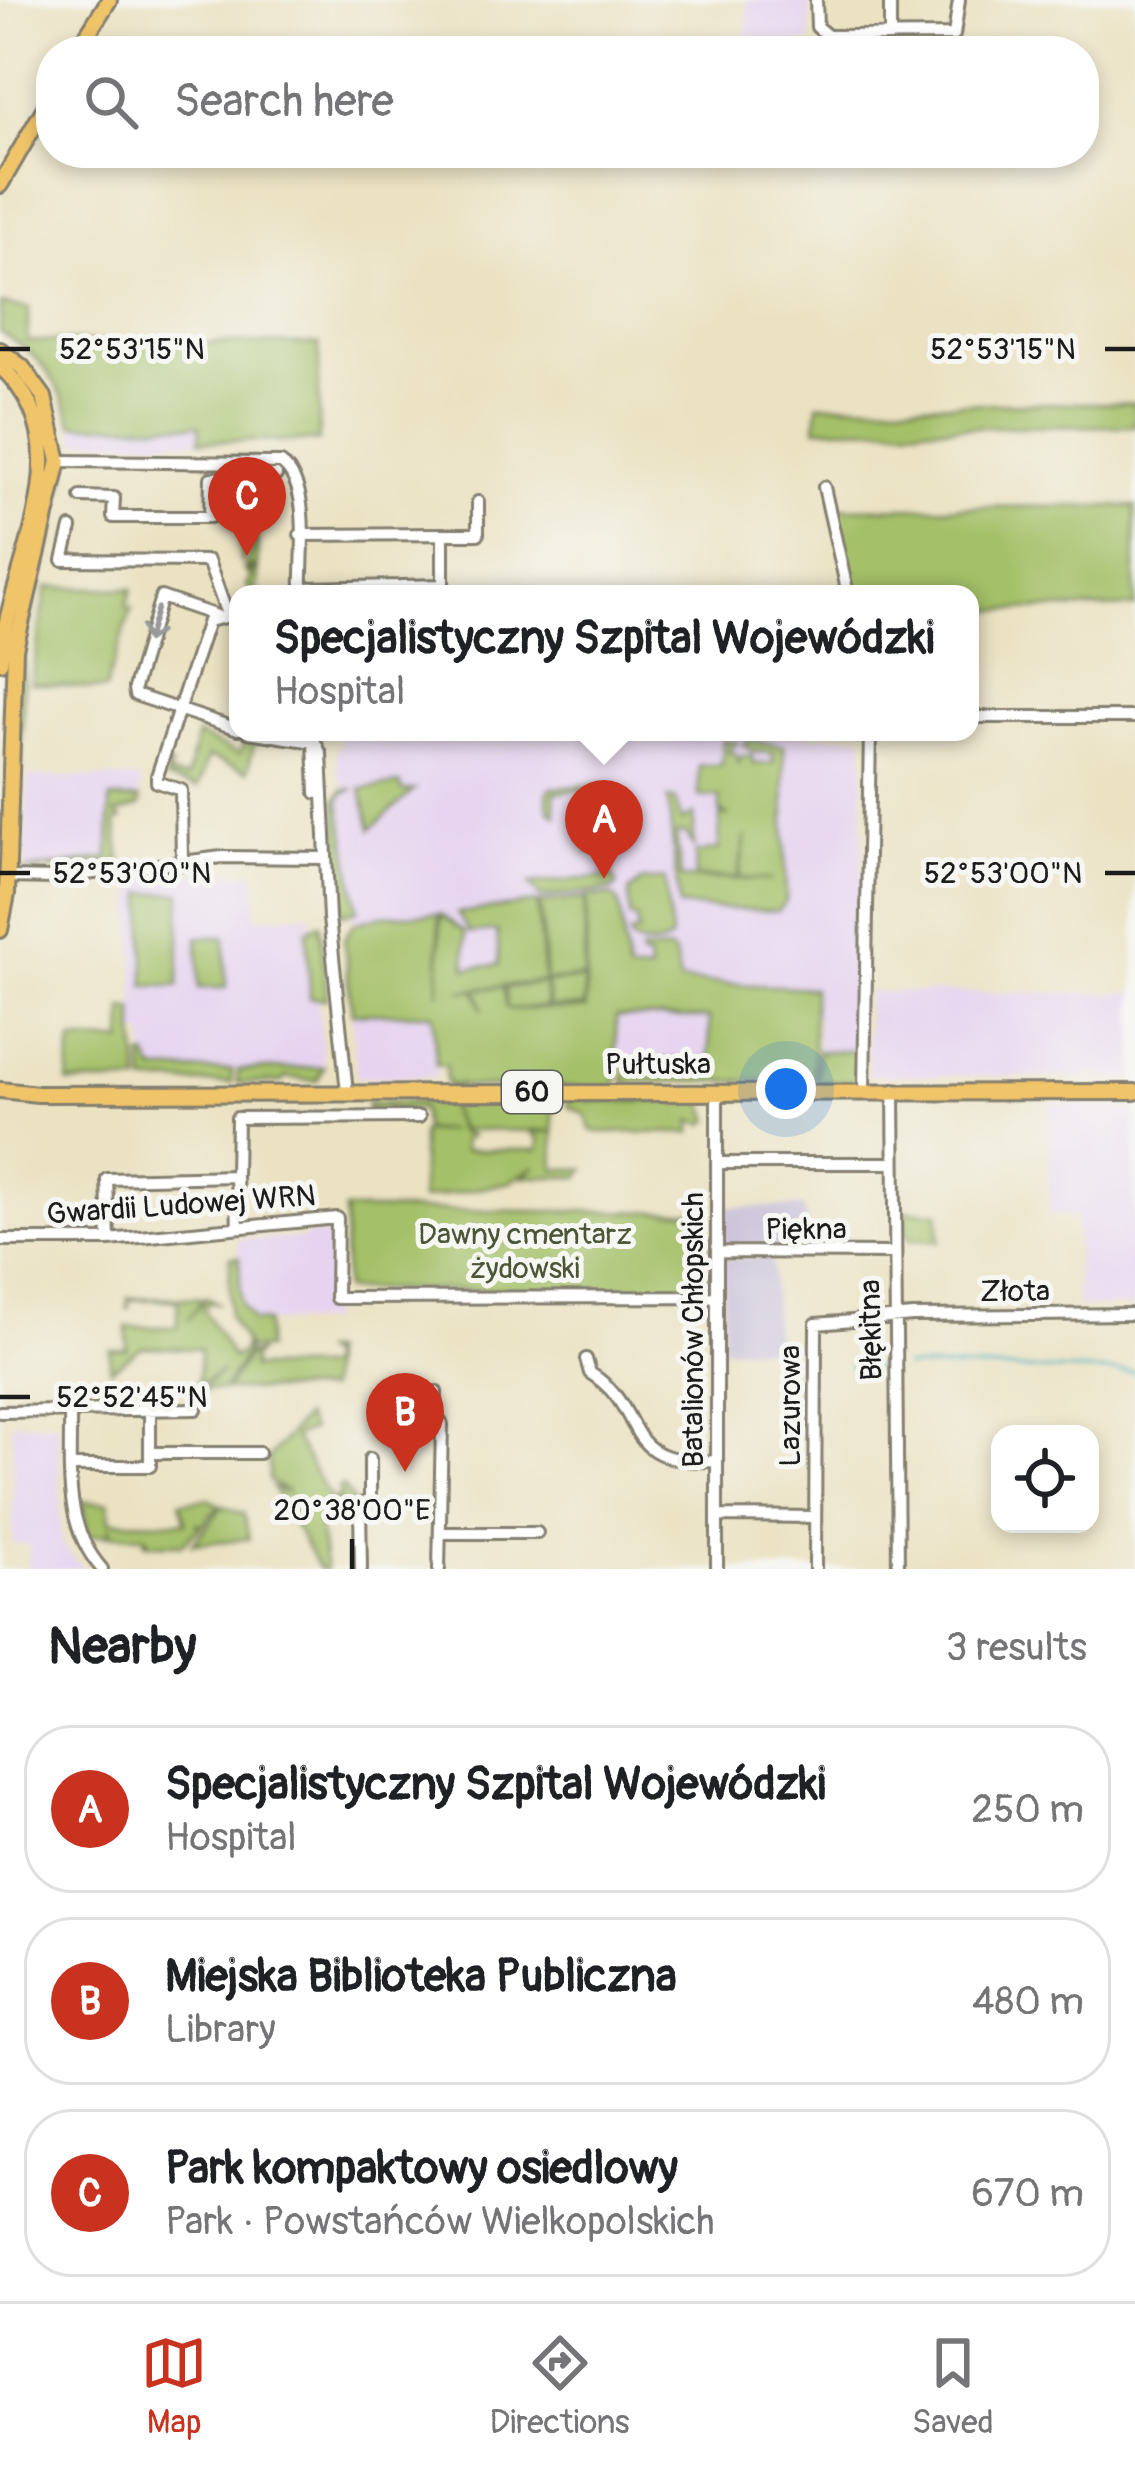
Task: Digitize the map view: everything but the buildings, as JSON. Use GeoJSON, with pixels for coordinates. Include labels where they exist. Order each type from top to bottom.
{"type":"FeatureCollection","features":[{"type":"Feature","properties":{"kind":"main road"},"geometry":{"type":"LineString","coordinates":[[86,36],[109,0]]}},
{"type":"Feature","properties":{"kind":"main road"},"geometry":{"type":"LineString","coordinates":[[0,185],[36,123]]}},
{"type":"Feature","properties":{"kind":"main road"},"geometry":{"type":"LineString","coordinates":[[0,350],[22,367],[44,397],[57,433],[59,461],[18,629],[8,877],[0,930]]}},
{"type":"Feature","properties":{"kind":"main road"},"geometry":{"type":"LineString","coordinates":[[0,366],[31,402],[45,460],[0,662]]}},
{"type":"Feature","properties":{"kind":"main road","name":"Pułtuska"},"geometry":{"type":"LineString","coordinates":[[0,1090],[38,1094],[1135,1092]]}},
{"type":"Feature","properties":{"kind":"main road","name":"Pułtuska"},"geometry":{"type":"LineString","coordinates":[[0,1101],[38,1094]]}},
{"type":"Feature","properties":{"kind":"street"},"geometry":{"type":"LineString","coordinates":[[817,0],[817,27],[828,36],[954,35],[958,0]]}},
{"type":"Feature","properties":{"kind":"street"},"geometry":{"type":"LineString","coordinates":[[890,0],[890,36]]}},
{"type":"Feature","properties":{"kind":"street"},"geometry":{"type":"LineString","coordinates":[[59,461],[265,459],[286,466],[298,491],[302,585]]}},
{"type":"Feature","properties":{"kind":"street"},"geometry":{"type":"LineString","coordinates":[[81,497],[114,498],[113,517],[210,517],[211,460]]}},
{"type":"Feature","properties":{"kind":"street"},"geometry":{"type":"LineString","coordinates":[[211,478],[276,475]]}},
{"type":"Feature","properties":{"kind":"street"},"geometry":{"type":"LineString","coordinates":[[824,487],[846,585]]}},
{"type":"Feature","properties":{"kind":"street"},"geometry":{"type":"LineString","coordinates":[[300,535],[478,534],[478,502]]}},
{"type":"Feature","properties":{"kind":"street"},"geometry":{"type":"LineString","coordinates":[[71,529],[63,560],[208,561],[227,615]]}},
{"type":"Feature","properties":{"kind":"street"},"geometry":{"type":"LineString","coordinates":[[443,534],[443,585]]}},
{"type":"Feature","properties":{"kind":"street"},"geometry":{"type":"LineString","coordinates":[[227,615],[161,597],[134,688],[135,694],[150,700],[229,726]]}},
{"type":"Feature","properties":{"kind":"street"},"geometry":{"type":"LineString","coordinates":[[182,864],[181,790],[157,782],[157,776],[201,635],[227,615]]}},
{"type":"Feature","properties":{"kind":"street"},"geometry":{"type":"LineString","coordinates":[[979,717],[1135,716]]}},
{"type":"Feature","properties":{"kind":"street"},"geometry":{"type":"LineString","coordinates":[[312,741],[347,1093]]}},
{"type":"Feature","properties":{"kind":"street"},"geometry":{"type":"LineString","coordinates":[[864,1090],[870,741]]}},
{"type":"Feature","properties":{"kind":"street"},"geometry":{"type":"LineString","coordinates":[[8,877],[234,857],[325,858]]}},
{"type":"Feature","properties":{"kind":"street","name":"Błękitna"},"geometry":{"type":"LineString","coordinates":[[894,1090],[898,1569]]}},
{"type":"Feature","properties":{"kind":"street","name":"Batalionów Chłopskich"},"geometry":{"type":"LineString","coordinates":[[717,1091],[717,1569]]}},
{"type":"Feature","properties":{"kind":"street"},"geometry":{"type":"LineString","coordinates":[[238,1227],[237,1118],[418,1117]]}},
{"type":"Feature","properties":{"kind":"street"},"geometry":{"type":"LineString","coordinates":[[717,1163],[893,1163]]}},
{"type":"Feature","properties":{"kind":"street"},"geometry":{"type":"LineString","coordinates":[[109,1240],[107,1179],[236,1176]]}},
{"type":"Feature","properties":{"kind":"street","name":"Gwardii Ludowej WRN"},"geometry":{"type":"LineString","coordinates":[[0,1240],[109,1240],[337,1218],[336,1298],[716,1297]]}},
{"type":"Feature","properties":{"kind":"street","name":"Piękna"},"geometry":{"type":"LineString","coordinates":[[717,1252],[894,1253]]}},
{"type":"Feature","properties":{"kind":"street","name":"Złota"},"geometry":{"type":"LineString","coordinates":[[895,1320],[1135,1314]]}},
{"type":"Feature","properties":{"kind":"street","name":"Lazurowa"},"geometry":{"type":"LineString","coordinates":[[814,1569],[813,1331],[824,1319],[895,1320]]}},
{"type":"Feature","properties":{"kind":"street"},"geometry":{"type":"LineString","coordinates":[[586,1359],[590,1373],[606,1384],[641,1444],[673,1459],[717,1462]]}},
{"type":"Feature","properties":{"kind":"street"},"geometry":{"type":"LineString","coordinates":[[436,1392],[436,1419],[442,1424],[439,1569]]}},
{"type":"Feature","properties":{"kind":"street"},"geometry":{"type":"LineString","coordinates":[[0,1412],[196,1409]]}},
{"type":"Feature","properties":{"kind":"street"},"geometry":{"type":"LineString","coordinates":[[70,1410],[73,1518],[80,1539],[102,1569]]}},
{"type":"Feature","properties":{"kind":"street"},"geometry":{"type":"LineString","coordinates":[[71,1466],[150,1466],[150,1410]]}},
{"type":"Feature","properties":{"kind":"street"},"geometry":{"type":"LineString","coordinates":[[151,1453],[260,1454]]}},
{"type":"Feature","properties":{"kind":"street"},"geometry":{"type":"LineString","coordinates":[[361,1569],[360,1505],[370,1500],[370,1460]]}},
{"type":"Feature","properties":{"kind":"street"},"geometry":{"type":"LineString","coordinates":[[717,1516],[814,1517]]}},
{"type":"Feature","properties":{"kind":"street"},"geometry":{"type":"LineString","coordinates":[[440,1533],[537,1533]]}},
{"type":"Feature","properties":{"kind":"shaded area"},"geometry":{"type":"Polygon","coordinates":[[[747,0],[810,0],[810,36],[747,36],[747,0]]]}},
{"type":"Feature","properties":{"kind":"shaded area"},"geometry":{"type":"Polygon","coordinates":[[[73,425],[201,425],[200,441],[76,441],[73,425]]]}},
{"type":"Feature","properties":{"kind":"shaded area"},"geometry":{"type":"Polygon","coordinates":[[[339,741],[864,741],[859,1051],[818,1051],[817,1017],[709,1017],[710,1059],[618,1061],[615,1018],[436,1018],[436,1077],[357,1077],[352,1013],[433,1013],[350,928],[356,921],[348,907],[339,794],[346,789],[338,774],[336,751],[339,741]]]}},
{"type":"Feature","properties":{"kind":"shaded area"},"geometry":{"type":"Polygon","coordinates":[[[28,776],[140,779],[140,799],[110,799],[109,858],[51,870],[25,869],[28,776]]]}},
{"type":"Feature","properties":{"kind":"shaded area"},"geometry":{"type":"Polygon","coordinates":[[[255,873],[256,918],[310,913],[324,1067],[155,1071],[145,1051],[145,1035],[135,1034],[133,876],[255,873]]]}},
{"type":"Feature","properties":{"kind":"shaded area"},"geometry":{"type":"Polygon","coordinates":[[[867,992],[1135,993],[1135,1078],[868,1075],[867,992]]]}},
{"type":"Feature","properties":{"kind":"shaded area"},"geometry":{"type":"Polygon","coordinates":[[[1050,1103],[1135,1109],[1135,1307],[1077,1307],[1076,1216],[1049,1214],[1050,1103]]]}},
{"type":"Feature","properties":{"kind":"shaded area"},"geometry":{"type":"Polygon","coordinates":[[[725,1207],[803,1207],[813,1247],[724,1247],[725,1207]]]}},
{"type":"Feature","properties":{"kind":"shaded area"},"geometry":{"type":"Polygon","coordinates":[[[305,1235],[330,1235],[329,1322],[253,1322],[241,1303],[238,1239],[304,1239],[305,1235]]]}},
{"type":"Feature","properties":{"kind":"shaded area"},"geometry":{"type":"Polygon","coordinates":[[[772,1258],[775,1348],[723,1348],[724,1259],[772,1258]]]}},
{"type":"Feature","properties":{"kind":"shaded area"},"geometry":{"type":"Polygon","coordinates":[[[12,1422],[58,1425],[61,1542],[84,1569],[27,1569],[30,1545],[13,1544],[12,1422]]]}},
{"type":"Feature","properties":{"kind":"green space"},"geometry":{"type":"Polygon","coordinates":[[[0,304],[29,308],[27,341],[319,344],[319,441],[200,441],[200,425],[73,425],[46,370],[0,332],[0,304]]]}},
{"type":"Feature","properties":{"kind":"green space"},"geometry":{"type":"Polygon","coordinates":[[[1135,403],[1135,426],[816,428],[818,404],[1135,403]]]}},
{"type":"Feature","properties":{"kind":"green space"},"geometry":{"type":"Polygon","coordinates":[[[68,466],[25,641],[18,857],[12,857],[19,657],[68,466]]]}},
{"type":"Feature","properties":{"kind":"green space"},"geometry":{"type":"Polygon","coordinates":[[[224,496],[235,496],[226,499],[229,518],[257,513],[257,585],[247,585],[256,569],[252,565],[248,567],[247,571],[252,567],[254,571],[248,574],[244,569],[252,551],[248,545],[241,564],[240,540],[255,544],[231,526],[238,519],[229,523],[224,496]]]}},
{"type":"Feature","properties":{"kind":"green space"},"geometry":{"type":"Polygon","coordinates":[[[1135,506],[1135,607],[979,611],[979,585],[850,585],[833,508],[1135,506]]]}},
{"type":"Feature","properties":{"kind":"green space"},"geometry":{"type":"Polygon","coordinates":[[[47,587],[132,589],[126,607],[132,608],[105,690],[31,683],[47,587]]]}},
{"type":"Feature","properties":{"kind":"green space"},"geometry":{"type":"Polygon","coordinates":[[[197,735],[239,754],[246,741],[255,741],[248,771],[208,757],[198,788],[166,779],[167,765],[171,766],[168,775],[187,778],[197,735]]]}},
{"type":"Feature","properties":{"kind":"green space"},"geometry":{"type":"Polygon","coordinates":[[[723,741],[737,742],[728,752],[737,754],[738,764],[742,756],[752,756],[753,764],[773,763],[773,753],[753,752],[743,744],[746,741],[784,746],[786,901],[778,911],[679,907],[668,799],[675,799],[682,821],[694,814],[694,847],[686,833],[676,834],[681,878],[771,880],[739,878],[746,836],[737,878],[695,877],[696,853],[719,849],[720,815],[729,816],[720,811],[720,797],[699,797],[699,765],[722,765],[723,741]]]}},
{"type":"Feature","properties":{"kind":"green space"},"geometry":{"type":"Polygon","coordinates":[[[401,784],[402,791],[414,790],[371,829],[361,789],[401,784]]]}},
{"type":"Feature","properties":{"kind":"green space"},"geometry":{"type":"Polygon","coordinates":[[[605,784],[613,846],[589,852],[582,790],[554,793],[556,815],[549,810],[547,793],[551,788],[605,784]]]}},
{"type":"Feature","properties":{"kind":"green space"},"geometry":{"type":"Polygon","coordinates":[[[354,789],[342,794],[340,802],[358,910],[342,914],[336,800],[343,790],[354,789]]]}},
{"type":"Feature","properties":{"kind":"green space"},"geometry":{"type":"Polygon","coordinates":[[[110,799],[140,799],[140,806],[116,814],[122,819],[116,823],[121,862],[23,871],[109,858],[110,799]]]}},
{"type":"Feature","properties":{"kind":"green space"},"geometry":{"type":"Polygon","coordinates":[[[613,876],[617,885],[613,890],[541,898],[529,884],[613,876]]]}},
{"type":"Feature","properties":{"kind":"green space"},"geometry":{"type":"Polygon","coordinates":[[[665,879],[671,938],[657,945],[635,943],[630,934],[638,932],[636,918],[630,918],[629,892],[642,881],[665,879]]]}},
{"type":"Feature","properties":{"kind":"green space"},"geometry":{"type":"Polygon","coordinates":[[[144,893],[181,893],[179,986],[145,986],[144,893]]]}},
{"type":"Feature","properties":{"kind":"green space"},"geometry":{"type":"Polygon","coordinates":[[[612,896],[619,903],[628,972],[649,972],[648,958],[641,957],[641,952],[669,950],[675,955],[680,981],[813,988],[814,1080],[624,1082],[625,1061],[710,1059],[709,1018],[616,1017],[617,1087],[447,1087],[462,1085],[446,1084],[446,1066],[436,1065],[433,1014],[352,1013],[344,939],[354,923],[383,915],[439,914],[439,994],[441,914],[465,933],[466,968],[499,965],[497,931],[470,933],[457,913],[537,903],[544,981],[460,991],[475,990],[483,1010],[477,989],[503,987],[507,1009],[505,988],[544,983],[546,1007],[508,1009],[586,1009],[587,897],[612,896]]]}},
{"type":"Feature","properties":{"kind":"green space"},"geometry":{"type":"Polygon","coordinates":[[[585,898],[584,977],[546,981],[540,903],[585,898]]]}},
{"type":"Feature","properties":{"kind":"green space"},"geometry":{"type":"Polygon","coordinates":[[[320,923],[327,999],[310,998],[307,931],[320,923]]]}},
{"type":"Feature","properties":{"kind":"green space"},"geometry":{"type":"Polygon","coordinates":[[[198,937],[225,937],[226,988],[199,988],[198,937]]]}},
{"type":"Feature","properties":{"kind":"green space"},"geometry":{"type":"Polygon","coordinates":[[[584,979],[585,1007],[549,1007],[547,983],[584,979]]]}},
{"type":"Feature","properties":{"kind":"green space"},"geometry":{"type":"Polygon","coordinates":[[[124,1009],[134,1010],[140,1083],[68,1083],[72,1041],[123,1042],[124,1009]]]}},
{"type":"Feature","properties":{"kind":"green space"},"geometry":{"type":"Polygon","coordinates":[[[818,1051],[859,1051],[862,1080],[821,1082],[862,1082],[818,1084],[818,1051]]]}},
{"type":"Feature","properties":{"kind":"green space"},"geometry":{"type":"Polygon","coordinates":[[[147,1056],[155,1071],[232,1070],[232,1083],[145,1083],[143,1057],[147,1056]]]}},
{"type":"Feature","properties":{"kind":"green space"},"geometry":{"type":"Polygon","coordinates":[[[324,1067],[317,1081],[286,1077],[282,1082],[238,1083],[238,1070],[324,1067]]]}},
{"type":"Feature","properties":{"kind":"green space"},"geometry":{"type":"Polygon","coordinates":[[[568,1099],[699,1099],[587,1101],[704,1102],[711,1120],[705,1124],[692,1120],[692,1133],[598,1132],[591,1130],[586,1115],[568,1106],[568,1099]]]}},
{"type":"Feature","properties":{"kind":"green space"},"geometry":{"type":"Polygon","coordinates":[[[559,1102],[553,1107],[555,1169],[585,1169],[580,1177],[524,1177],[535,1166],[510,1182],[421,1200],[421,1132],[449,1130],[424,1130],[421,1109],[367,1109],[367,1103],[559,1102]],[[449,1106],[458,1131],[470,1136],[463,1139],[464,1150],[538,1150],[539,1139],[532,1133],[552,1131],[460,1130],[449,1106]]]}},
{"type":"Feature","properties":{"kind":"green space","name":"Dawny cmentarz żydowski"},"geometry":{"type":"Polygon","coordinates":[[[345,1210],[705,1212],[707,1290],[344,1290],[345,1210]]]}},
{"type":"Feature","properties":{"kind":"green space"},"geometry":{"type":"Polygon","coordinates":[[[905,1211],[939,1212],[939,1241],[911,1240],[905,1233],[905,1211]]]}},
{"type":"Feature","properties":{"kind":"green space"},"geometry":{"type":"Polygon","coordinates":[[[230,1257],[239,1257],[241,1303],[253,1321],[266,1322],[266,1349],[248,1349],[229,1316],[230,1257]]]}},
{"type":"Feature","properties":{"kind":"green space"},"geometry":{"type":"Polygon","coordinates":[[[207,1297],[219,1304],[212,1301],[203,1308],[232,1358],[242,1353],[243,1345],[247,1352],[223,1390],[202,1390],[221,1371],[198,1386],[200,1349],[142,1347],[110,1370],[110,1350],[127,1349],[127,1327],[178,1327],[178,1300],[129,1299],[128,1311],[128,1298],[204,1298],[187,1320],[207,1297]]]}},
{"type":"Feature","properties":{"kind":"green space"},"geometry":{"type":"Polygon","coordinates":[[[259,1352],[252,1357],[252,1368],[326,1368],[327,1357],[321,1352],[329,1352],[328,1390],[225,1390],[248,1355],[259,1352]]]}},
{"type":"Feature","properties":{"kind":"green space"},"geometry":{"type":"Polygon","coordinates":[[[304,1417],[311,1430],[294,1437],[331,1500],[341,1495],[338,1489],[343,1486],[355,1505],[338,1506],[340,1501],[316,1507],[326,1569],[319,1569],[273,1488],[289,1493],[269,1481],[269,1457],[304,1417]]]}},
{"type":"Feature","properties":{"kind":"green space"},"geometry":{"type":"Polygon","coordinates":[[[208,1499],[220,1505],[201,1526],[197,1522],[199,1528],[182,1544],[149,1544],[147,1536],[145,1544],[144,1536],[111,1535],[110,1526],[109,1535],[89,1535],[81,1502],[109,1502],[110,1521],[186,1522],[180,1502],[208,1499]]]}},
{"type":"Feature","properties":{"kind":"green space"},"geometry":{"type":"Polygon","coordinates":[[[223,1506],[244,1514],[249,1539],[192,1544],[223,1506]]]}},
{"type":"Feature","properties":{"kind":"waterway"},"geometry":{"type":"LineString","coordinates":[[850,1366],[883,1367]]}},
{"type":"Feature","properties":{"kind":"waterway"},"geometry":{"type":"LineString","coordinates":[[904,1367],[1135,1372]]}},
{"type":"Feature","properties":{"kind":"place","name":"Park kompaktowy osiedlowy"},"geometry":{"type":"Point","coordinates":[247,556]}},
{"type":"Feature","properties":{"kind":"place","name":"Specjalistyczny Szpital Wojewódzki"},"geometry":{"type":"Point","coordinates":[604,879]}},
{"type":"Feature","properties":{"kind":"place","name":"Miejska Biblioteka Publiczna"},"geometry":{"type":"Point","coordinates":[405,1472]}}]}
